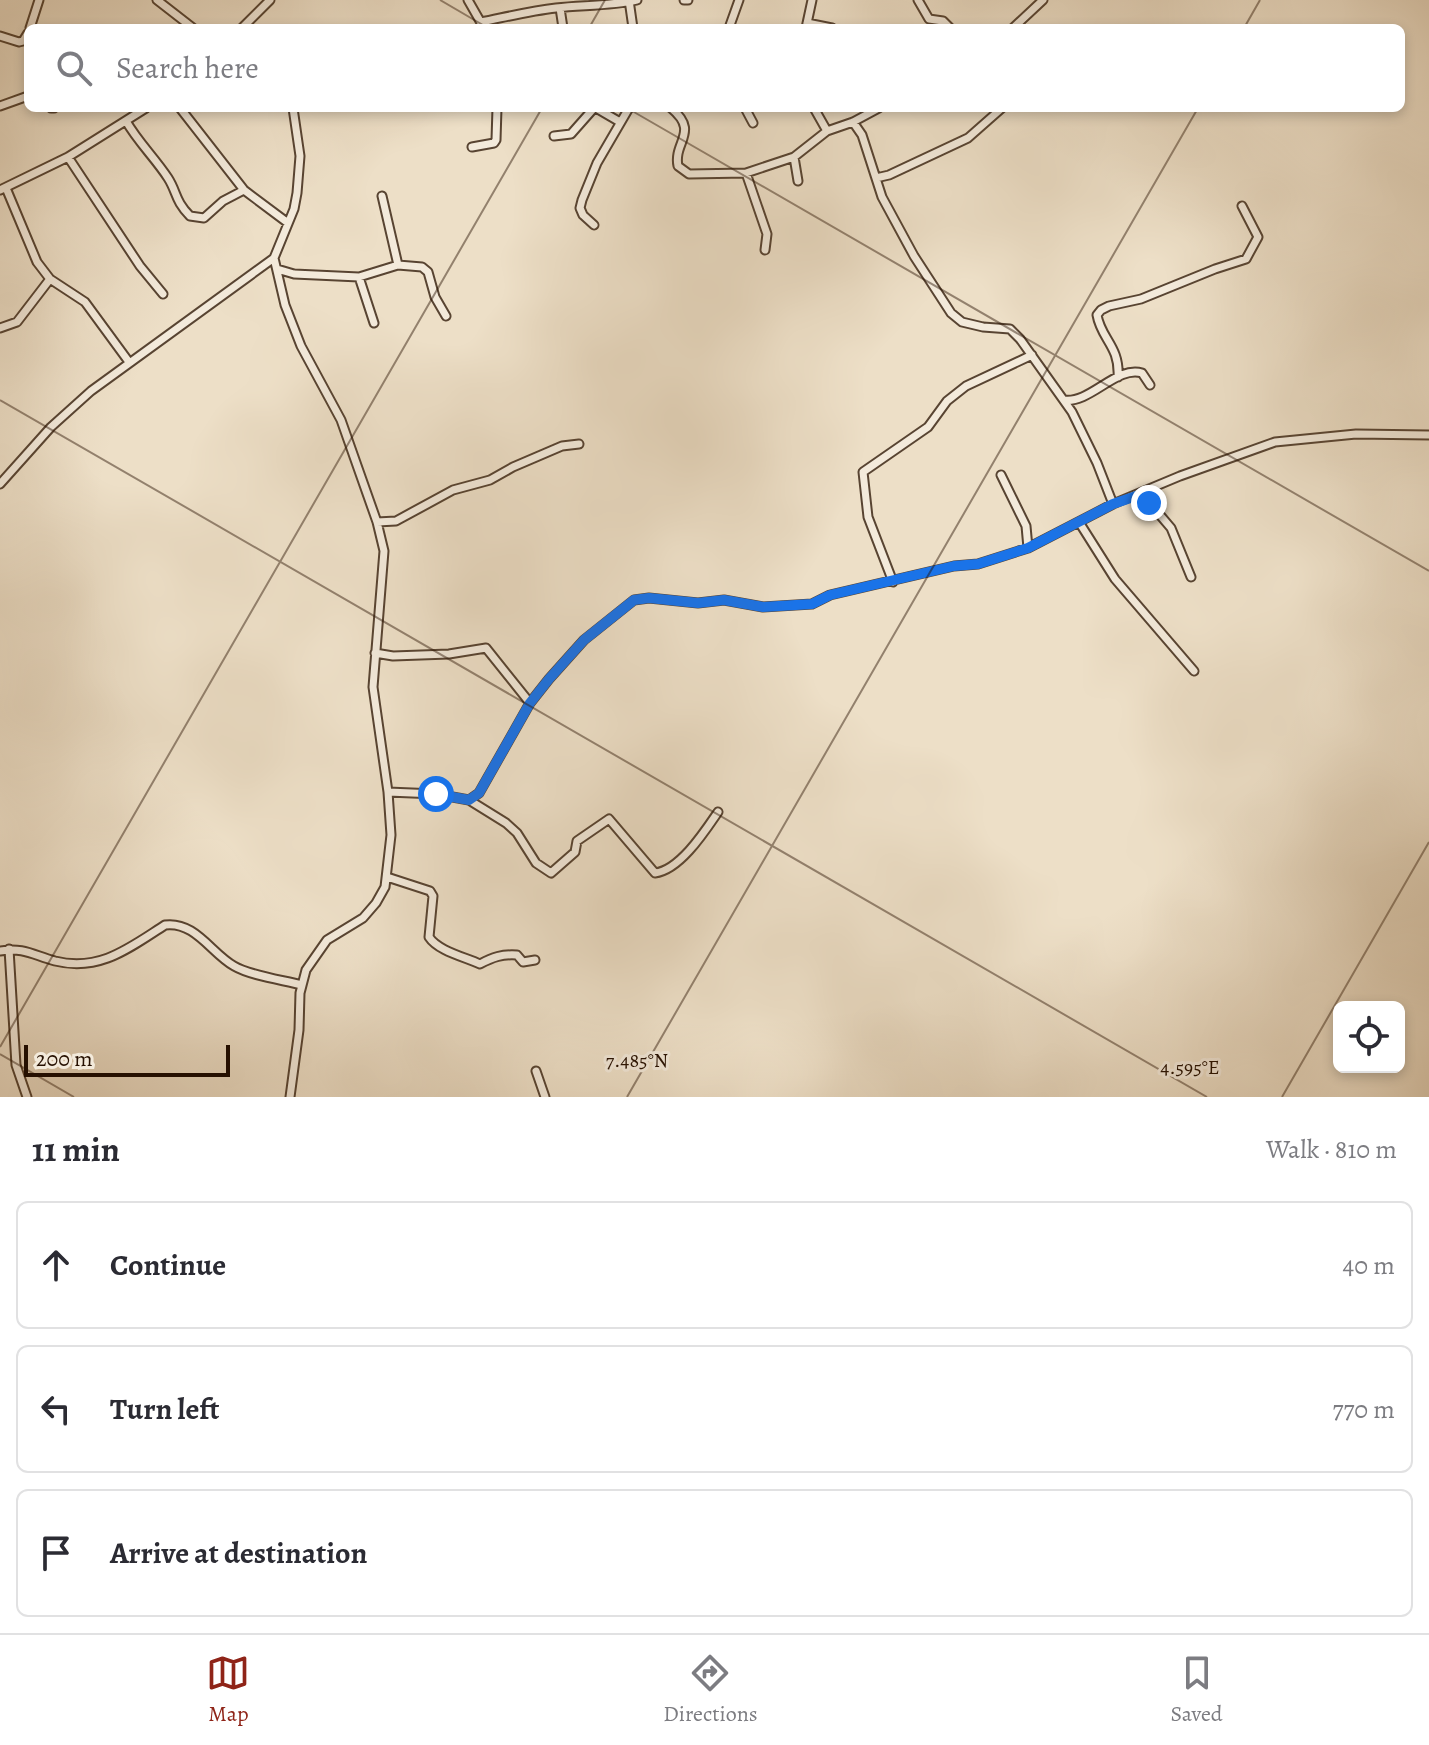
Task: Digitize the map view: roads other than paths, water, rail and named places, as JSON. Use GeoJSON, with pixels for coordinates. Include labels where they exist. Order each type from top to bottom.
{"type":"FeatureCollection","features":[{"type":"Feature","properties":{"kind":"street"},"geometry":{"type":"LineString","coordinates":[[31,24],[39,0]]}},
{"type":"Feature","properties":{"kind":"street"},"geometry":{"type":"LineString","coordinates":[[157,0],[188,24]]}},
{"type":"Feature","properties":{"kind":"street"},"geometry":{"type":"LineString","coordinates":[[246,24],[270,0]]}},
{"type":"Feature","properties":{"kind":"street"},"geometry":{"type":"LineString","coordinates":[[468,0],[481,24]]}},
{"type":"Feature","properties":{"kind":"street"},"geometry":{"type":"LineString","coordinates":[[730,24],[739,0]]}},
{"type":"Feature","properties":{"kind":"street"},"geometry":{"type":"LineString","coordinates":[[806,24],[812,0]]}},
{"type":"Feature","properties":{"kind":"street"},"geometry":{"type":"LineString","coordinates":[[918,0],[929,19],[946,24]]}},
{"type":"Feature","properties":{"kind":"street"},"geometry":{"type":"LineString","coordinates":[[1017,24],[1043,0]]}},
{"type":"Feature","properties":{"kind":"street"},"geometry":{"type":"LineString","coordinates":[[487,24],[560,8],[611,6],[632,1],[633,24]]}},
{"type":"Feature","properties":{"kind":"street"},"geometry":{"type":"LineString","coordinates":[[560,8],[562,24]]}},
{"type":"Feature","properties":{"kind":"street"},"geometry":{"type":"LineString","coordinates":[[0,36],[19,42],[24,39]]}},
{"type":"Feature","properties":{"kind":"street"},"geometry":{"type":"LineString","coordinates":[[0,106],[24,97]]}},
{"type":"Feature","properties":{"kind":"street"},"geometry":{"type":"LineString","coordinates":[[129,362],[85,302],[50,279],[37,262],[3,189],[68,157],[140,112]]}},
{"type":"Feature","properties":{"kind":"street"},"geometry":{"type":"LineString","coordinates":[[183,112],[244,190],[288,223]]}},
{"type":"Feature","properties":{"kind":"street"},"geometry":{"type":"LineString","coordinates":[[0,484],[51,427],[91,391],[274,258],[294,209],[299,176],[298,133],[294,112]]}},
{"type":"Feature","properties":{"kind":"street"},"geometry":{"type":"LineString","coordinates":[[472,147],[494,143],[497,112]]}},
{"type":"Feature","properties":{"kind":"street"},"geometry":{"type":"LineString","coordinates":[[554,136],[571,134],[591,112]]}},
{"type":"Feature","properties":{"kind":"street"},"geometry":{"type":"LineString","coordinates":[[602,112],[620,122]]}},
{"type":"Feature","properties":{"kind":"street"},"geometry":{"type":"LineString","coordinates":[[594,225],[583,215],[580,208],[582,200],[597,163],[626,112]]}},
{"type":"Feature","properties":{"kind":"street"},"geometry":{"type":"LineString","coordinates":[[675,112],[686,129],[676,160],[689,174],[746,173],[794,157],[827,131],[872,112]]}},
{"type":"Feature","properties":{"kind":"street"},"geometry":{"type":"LineString","coordinates":[[747,112],[753,123]]}},
{"type":"Feature","properties":{"kind":"street"},"geometry":{"type":"LineString","coordinates":[[816,112],[827,131]]}},
{"type":"Feature","properties":{"kind":"street"},"geometry":{"type":"LineString","coordinates":[[876,178],[889,175],[968,138],[997,112]]}},
{"type":"Feature","properties":{"kind":"street"},"geometry":{"type":"LineString","coordinates":[[126,121],[135,139],[170,180],[174,195],[190,216],[204,218],[223,201],[244,190]]}},
{"type":"Feature","properties":{"kind":"street"},"geometry":{"type":"LineString","coordinates":[[853,122],[862,135],[882,197],[900,232],[951,313],[962,322],[1010,329],[1072,412],[1113,504]]}},
{"type":"Feature","properties":{"kind":"street"},"geometry":{"type":"LineString","coordinates":[[68,157],[140,266],[163,294]]}},
{"type":"Feature","properties":{"kind":"street"},"geometry":{"type":"LineString","coordinates":[[794,157],[798,181]]}},
{"type":"Feature","properties":{"kind":"street"},"geometry":{"type":"LineString","coordinates":[[746,173],[767,234],[765,250]]}},
{"type":"Feature","properties":{"kind":"street"},"geometry":{"type":"LineString","coordinates":[[382,196],[398,265]]}},
{"type":"Feature","properties":{"kind":"street"},"geometry":{"type":"LineString","coordinates":[[1118,377],[1114,352],[1098,324],[1097,315],[1101,310],[1119,303],[1141,299],[1246,259],[1258,237],[1242,206]]}},
{"type":"Feature","properties":{"kind":"street"},"geometry":{"type":"LineString","coordinates":[[274,258],[285,305],[301,346],[341,420],[384,551],[373,687],[391,835],[387,877],[376,903],[363,918],[327,940],[306,970],[290,1097]]}},
{"type":"Feature","properties":{"kind":"street"},"geometry":{"type":"LineString","coordinates":[[277,269],[294,274],[359,277],[398,265],[422,267],[428,272],[435,297],[446,316]]}},
{"type":"Feature","properties":{"kind":"street"},"geometry":{"type":"LineString","coordinates":[[359,277],[374,323]]}},
{"type":"Feature","properties":{"kind":"street"},"geometry":{"type":"LineString","coordinates":[[0,328],[17,322],[50,279]]}},
{"type":"Feature","properties":{"kind":"street"},"geometry":{"type":"LineString","coordinates":[[893,582],[868,517],[863,472],[928,427],[947,401],[966,386],[1032,355]]}},
{"type":"Feature","properties":{"kind":"street"},"geometry":{"type":"LineString","coordinates":[[1064,400],[1074,401],[1118,377],[1139,371],[1150,385]]}},
{"type":"Feature","properties":{"kind":"street"},"geometry":{"type":"LineString","coordinates":[[1072,412],[1074,401]]}},
{"type":"Feature","properties":{"kind":"street"},"geometry":{"type":"LineString","coordinates":[[469,800],[479,793],[489,778],[530,703],[584,640],[634,600],[649,598],[698,603],[724,600],[763,607],[812,604],[830,595],[954,566],[978,564],[1028,548],[1113,504],[1275,442],[1356,434],[1429,435]]}},
{"type":"Feature","properties":{"kind":"street"},"geometry":{"type":"LineString","coordinates":[[377,522],[396,521],[453,490],[490,480],[562,446],[579,444]]}},
{"type":"Feature","properties":{"kind":"street"},"geometry":{"type":"LineString","coordinates":[[1001,475],[1026,526],[1028,548]]}},
{"type":"Feature","properties":{"kind":"street"},"geometry":{"type":"LineString","coordinates":[[1142,494],[1171,528],[1191,577]]}},
{"type":"Feature","properties":{"kind":"street"},"geometry":{"type":"LineString","coordinates":[[1079,522],[1115,579],[1194,671]]}},
{"type":"Feature","properties":{"kind":"street"},"geometry":{"type":"LineString","coordinates":[[375,653],[393,656],[449,654],[486,648],[530,703]]}},
{"type":"Feature","properties":{"kind":"street"},"geometry":{"type":"LineString","coordinates":[[388,792],[436,794],[469,800],[506,823],[517,833],[536,863],[551,873],[575,852],[577,841],[609,819],[646,865],[655,873],[660,873],[691,848],[718,812]]}},
{"type":"Feature","properties":{"kind":"street"},"geometry":{"type":"LineString","coordinates":[[387,877],[430,891],[433,896],[429,937],[432,943],[480,964],[495,956],[508,955],[517,955],[523,962],[535,960]]}},
{"type":"Feature","properties":{"kind":"street"},"geometry":{"type":"LineString","coordinates":[[27,1097],[16,1065],[4,950],[28,950],[67,963],[103,962],[165,925],[177,924],[187,928],[235,967],[302,985]]}},
{"type":"Feature","properties":{"kind":"street"},"geometry":{"type":"LineString","coordinates":[[536,1071],[545,1097]]}}]}
